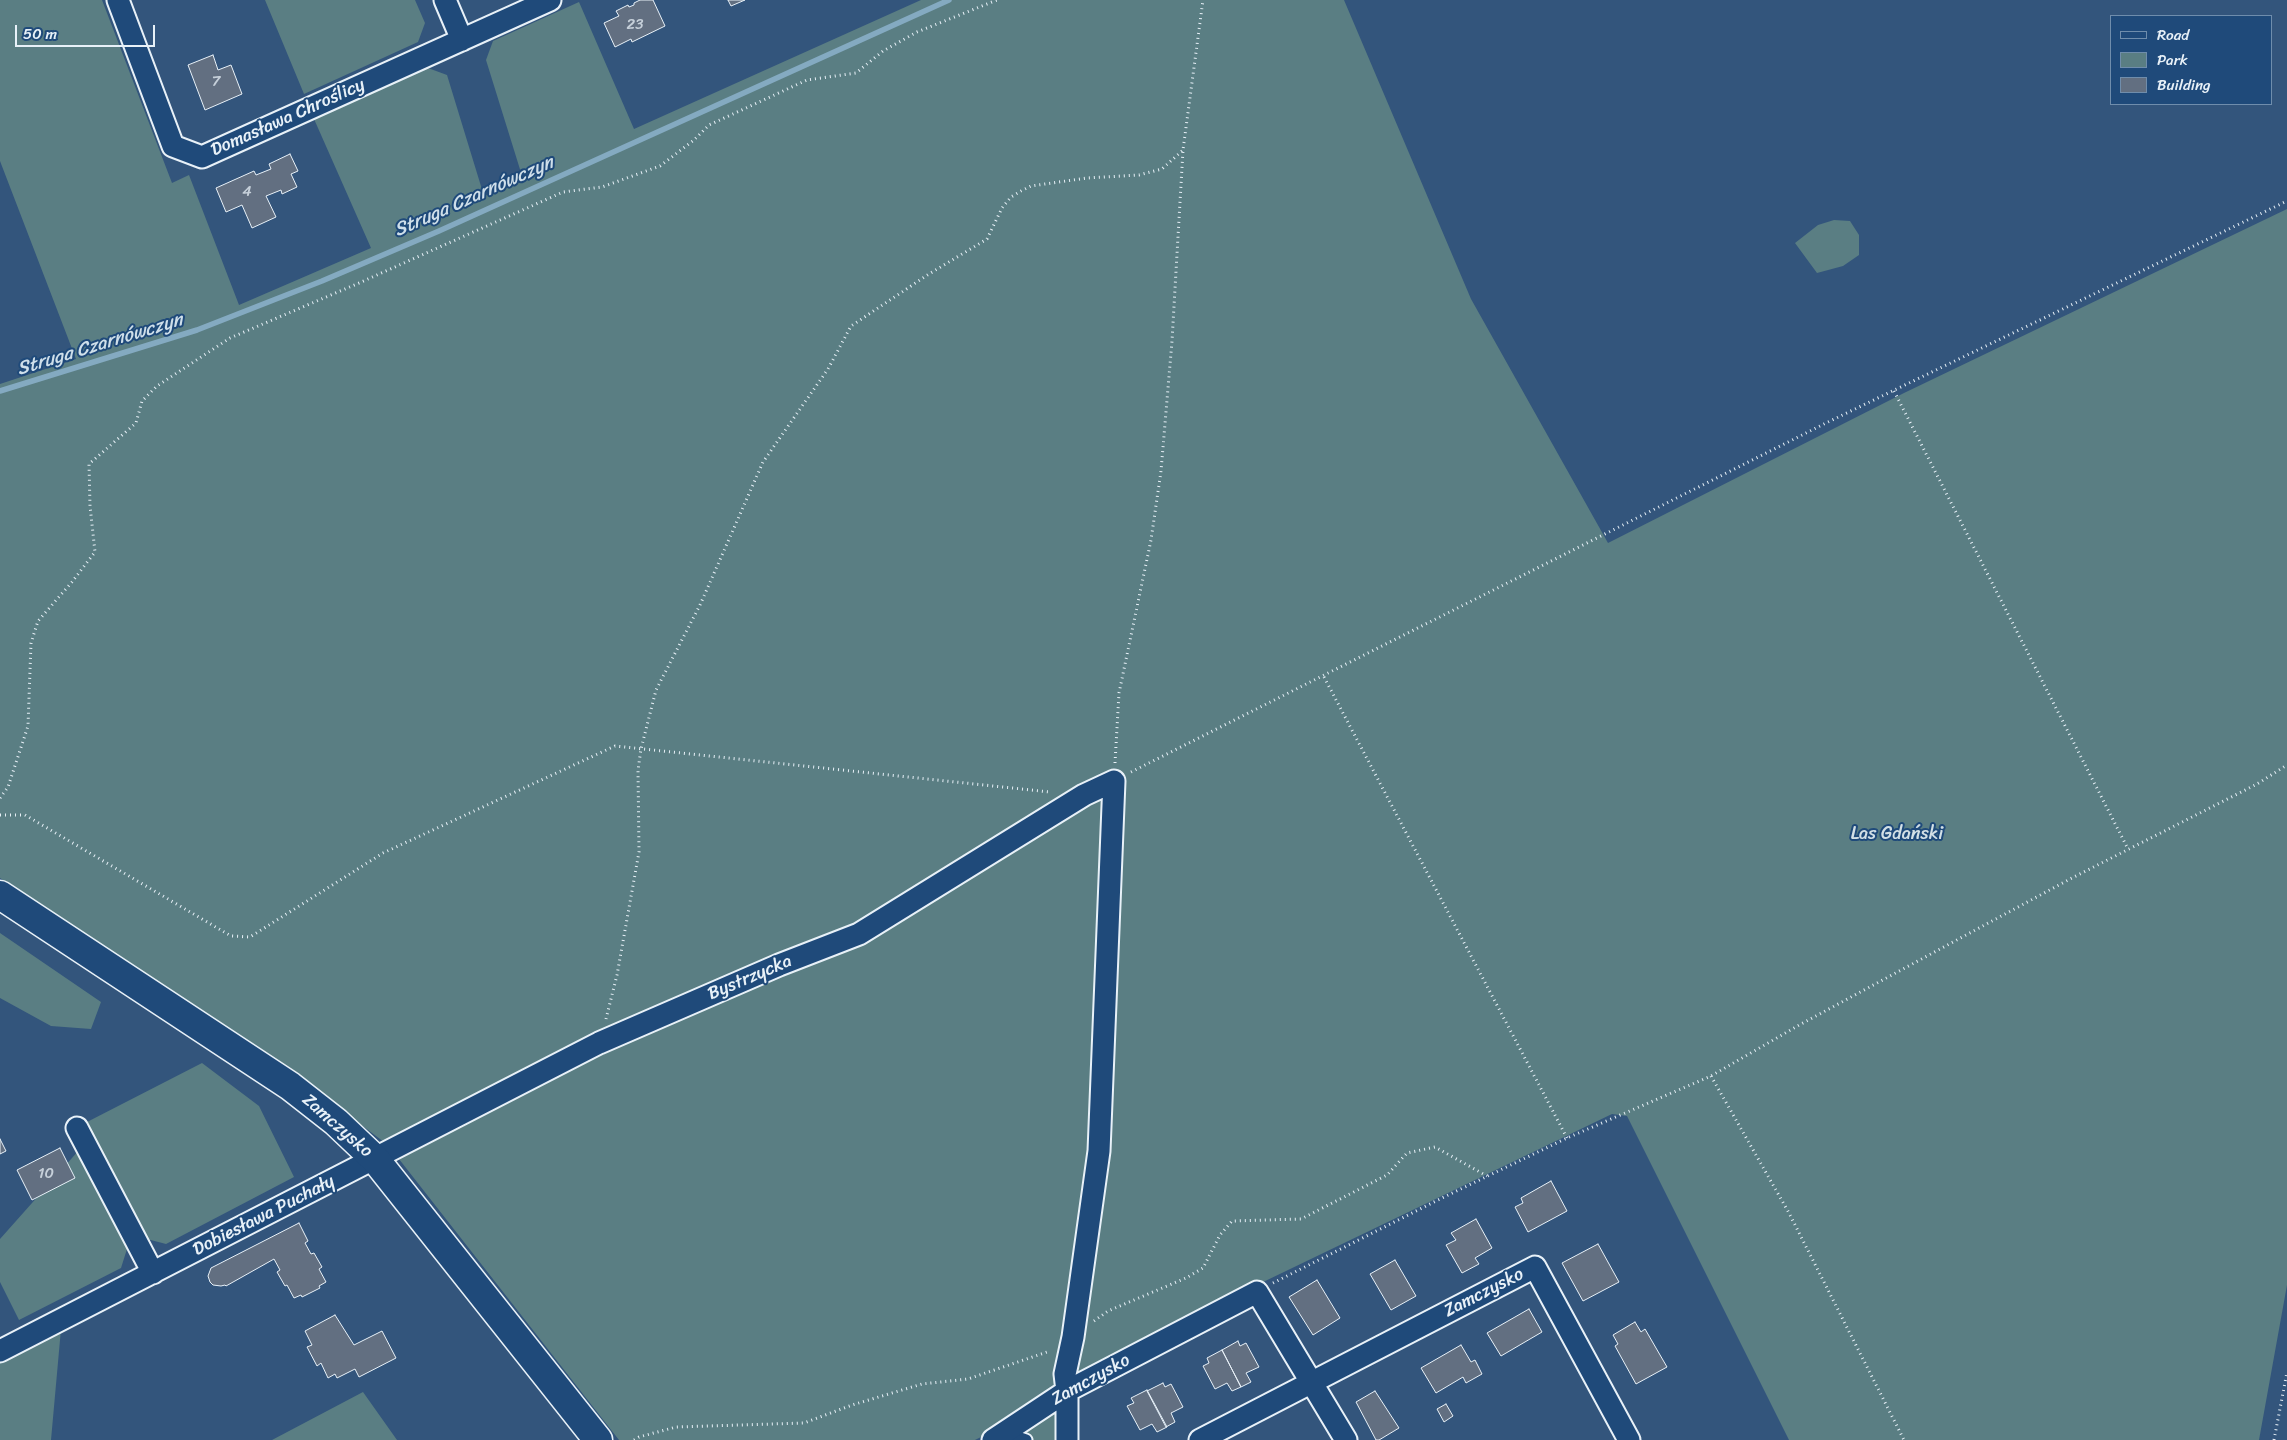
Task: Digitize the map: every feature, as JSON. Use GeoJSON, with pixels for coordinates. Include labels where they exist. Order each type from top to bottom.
{"type":"FeatureCollection","features":[{"type":"Feature","properties":{"kind":"street","name":"Domasława Chroślicy"},"geometry":{"type":"LineString","coordinates":[[118,0],[173,146],[202,157],[550,0]]}},
{"type":"Feature","properties":{"kind":"street"},"geometry":{"type":"LineString","coordinates":[[445,0],[462,40]]}},
{"type":"Feature","properties":{"kind":"street"},"geometry":{"type":"LineString","coordinates":[[1067,1440],[1068,1391],[1065,1374],[1073,1337],[1099,1151],[1114,781]]}},
{"type":"Feature","properties":{"kind":"street","name":"Bystrzycka"},"geometry":{"type":"LineString","coordinates":[[375,1159],[599,1044],[779,965],[859,934],[1084,795],[1114,781]]}},
{"type":"Feature","properties":{"kind":"street","name":"Zamczysko"},"geometry":{"type":"LineString","coordinates":[[0,895],[290,1086],[336,1122],[375,1159],[598,1440]]}},
{"type":"Feature","properties":{"kind":"street"},"geometry":{"type":"LineString","coordinates":[[77,1128],[153,1273]]}},
{"type":"Feature","properties":{"kind":"street","name":"Dobiesława Puchały"},"geometry":{"type":"LineString","coordinates":[[0,1351],[375,1159]]}},
{"type":"Feature","properties":{"kind":"street","name":"Zamczysko"},"geometry":{"type":"LineString","coordinates":[[1200,1440],[1535,1267],[1629,1440]]}},
{"type":"Feature","properties":{"kind":"street"},"geometry":{"type":"LineString","coordinates":[[1257,1292],[1346,1440]]}},
{"type":"Feature","properties":{"kind":"street","name":"Zamczysko"},"geometry":{"type":"LineString","coordinates":[[1000,1436],[1068,1391],[1257,1292]]}},
{"type":"Feature","properties":{"kind":"lane"},"geometry":{"type":"LineString","coordinates":[[1000,1436],[1026,1440]]}},
{"type":"Feature","properties":{"kind":"path"},"geometry":{"type":"LineString","coordinates":[[0,798],[8,787],[28,726],[31,643],[38,621],[95,552],[90,506],[89,464],[136,422],[142,401],[158,386],[230,338],[563,192],[602,187],[660,166],[694,140],[709,125],[807,80],[856,73],[883,51],[917,32],[997,0]]}},
{"type":"Feature","properties":{"kind":"path"},"geometry":{"type":"LineString","coordinates":[[1203,0],[1183,150],[1172,341],[1161,471],[1151,540],[1119,694],[1114,781],[1894,390],[2287,201]]}},
{"type":"Feature","properties":{"kind":"path"},"geometry":{"type":"LineString","coordinates":[[599,1044],[617,976],[639,852],[638,770],[641,749],[656,690],[700,605],[763,462],[828,369],[851,326],[929,274],[987,239],[1002,208],[1012,197],[1021,191],[1031,186],[1087,178],[1139,175],[1162,169],[1183,150]]}},
{"type":"Feature","properties":{"kind":"path"},"geometry":{"type":"LineString","coordinates":[[1894,390],[2128,849]]}},
{"type":"Feature","properties":{"kind":"path"},"geometry":{"type":"LineString","coordinates":[[1324,677],[1567,1138]]}},
{"type":"Feature","properties":{"kind":"path"},"geometry":{"type":"LineString","coordinates":[[0,815],[25,814],[231,936],[250,937],[383,853],[615,746],[1084,795]]}},
{"type":"Feature","properties":{"kind":"path"},"geometry":{"type":"LineString","coordinates":[[1257,1292],[1442,1198],[1567,1138],[1711,1076],[1810,1019],[2128,849],[2257,784],[2287,765]]}},
{"type":"Feature","properties":{"kind":"path"},"geometry":{"type":"LineString","coordinates":[[1711,1076],[1789,1212],[1904,1440]]}},
{"type":"Feature","properties":{"kind":"path"},"geometry":{"type":"LineString","coordinates":[[2274,1440],[2287,1372]]}},
{"type":"Feature","properties":{"kind":"green space","name":"Las Gdański"},"geometry":{"type":"Polygon","coordinates":[[[0,0],[102,0],[172,183],[189,175],[239,305],[371,248],[314,119],[428,68],[447,75],[484,196],[523,179],[486,60],[493,41],[579,2],[634,129],[921,0],[1344,0],[1471,299],[1608,543],[1904,393],[2287,209],[2287,1285],[2259,1440],[1789,1440],[1627,1116],[1612,1114],[1259,1284],[1087,1370],[1059,1375],[1058,1440],[985,1440],[985,1435],[975,1440],[619,1440],[388,1145],[328,1100],[0,878],[0,384],[76,359],[0,161],[0,0]]]}},
{"type":"Feature","properties":{"kind":"green space"},"geometry":{"type":"Polygon","coordinates":[[[265,0],[415,0],[425,23],[418,42],[304,94],[265,0]]]}},
{"type":"Feature","properties":{"kind":"green space"},"geometry":{"type":"Polygon","coordinates":[[[1834,220],[1850,221],[1859,235],[1859,255],[1843,266],[1817,273],[1795,243],[1818,225],[1834,220]]]}},
{"type":"Feature","properties":{"kind":"green space"},"geometry":{"type":"Polygon","coordinates":[[[0,933],[101,1002],[91,1029],[51,1026],[0,998],[0,933]]]}},
{"type":"Feature","properties":{"kind":"green space"},"geometry":{"type":"Polygon","coordinates":[[[202,1063],[259,1106],[294,1177],[166,1244],[147,1239],[87,1122],[202,1063]]]}},
{"type":"Feature","properties":{"kind":"green space"},"geometry":{"type":"Polygon","coordinates":[[[80,1149],[127,1249],[121,1268],[19,1320],[0,1282],[0,1239],[80,1149]]]}},
{"type":"Feature","properties":{"kind":"green space"},"geometry":{"type":"Polygon","coordinates":[[[61,1329],[51,1440],[0,1440],[0,1361],[61,1329]]]}},
{"type":"Feature","properties":{"kind":"green space"},"geometry":{"type":"Polygon","coordinates":[[[363,1392],[397,1440],[272,1440],[363,1392]]]}},
{"type":"Feature","properties":{"kind":"building"},"geometry":{"type":"Polygon","coordinates":[[[640,0],[653,0],[665,26],[632,42],[631,39],[615,47],[604,23],[619,16],[616,11],[628,5],[629,7],[634,5],[634,3],[640,0]]]}},
{"type":"Feature","properties":{"kind":"building"},"geometry":{"type":"Polygon","coordinates":[[[728,0],[745,0],[731,6],[728,0]]]}},
{"type":"Feature","properties":{"kind":"building"},"geometry":{"type":"Polygon","coordinates":[[[213,55],[218,70],[231,65],[242,94],[205,110],[188,65],[213,55]]]}},
{"type":"Feature","properties":{"kind":"building"},"geometry":{"type":"Polygon","coordinates":[[[290,154],[298,171],[291,174],[297,187],[282,194],[281,190],[266,196],[276,217],[252,228],[242,205],[226,212],[216,188],[254,171],[256,175],[271,169],[269,164],[290,154]]]}},
{"type":"Feature","properties":{"kind":"building"},"geometry":{"type":"Polygon","coordinates":[[[0,1139],[6,1151],[0,1154],[0,1139]]]}},
{"type":"Feature","properties":{"kind":"building"},"geometry":{"type":"Polygon","coordinates":[[[60,1148],[75,1178],[32,1200],[17,1170],[60,1148]]]}},
{"type":"Feature","properties":{"kind":"building"},"geometry":{"type":"Polygon","coordinates":[[[1551,1181],[1567,1211],[1528,1232],[1515,1207],[1523,1203],[1521,1198],[1551,1181]]]}},
{"type":"Feature","properties":{"kind":"building"},"geometry":{"type":"Polygon","coordinates":[[[1476,1219],[1492,1248],[1475,1258],[1479,1264],[1462,1273],[1446,1245],[1456,1240],[1451,1233],[1476,1219]]]}},
{"type":"Feature","properties":{"kind":"building"},"geometry":{"type":"Polygon","coordinates":[[[299,1223],[308,1241],[305,1243],[311,1254],[314,1253],[322,1267],[319,1269],[326,1282],[319,1286],[320,1288],[302,1297],[301,1295],[294,1298],[277,1272],[280,1270],[274,1259],[226,1286],[213,1285],[210,1282],[208,1276],[211,1268],[299,1223]]]}},
{"type":"Feature","properties":{"kind":"building"},"geometry":{"type":"Polygon","coordinates":[[[1598,1244],[1619,1282],[1583,1301],[1562,1263],[1598,1244]]]}},
{"type":"Feature","properties":{"kind":"building"},"geometry":{"type":"Polygon","coordinates":[[[1395,1260],[1416,1296],[1391,1310],[1370,1274],[1395,1260]]]}},
{"type":"Feature","properties":{"kind":"building"},"geometry":{"type":"Polygon","coordinates":[[[1317,1280],[1340,1318],[1313,1335],[1289,1297],[1317,1280]]]}},
{"type":"Feature","properties":{"kind":"building"},"geometry":{"type":"Polygon","coordinates":[[[1529,1309],[1542,1332],[1501,1356],[1487,1333],[1529,1309]]]}},
{"type":"Feature","properties":{"kind":"building"},"geometry":{"type":"Polygon","coordinates":[[[335,1315],[354,1345],[382,1331],[396,1358],[359,1377],[355,1369],[337,1378],[335,1374],[328,1378],[321,1363],[317,1366],[307,1347],[312,1345],[305,1331],[335,1315]]]}},
{"type":"Feature","properties":{"kind":"building"},"geometry":{"type":"Polygon","coordinates":[[[1635,1322],[1641,1332],[1645,1329],[1667,1367],[1636,1384],[1615,1346],[1618,1344],[1613,1335],[1635,1322]]]}},
{"type":"Feature","properties":{"kind":"building"},"geometry":{"type":"Polygon","coordinates":[[[1238,1341],[1240,1346],[1246,1343],[1259,1367],[1246,1373],[1251,1382],[1241,1387],[1222,1350],[1238,1341]]]}},
{"type":"Feature","properties":{"kind":"building"},"geometry":{"type":"Polygon","coordinates":[[[1461,1345],[1471,1362],[1475,1360],[1482,1374],[1466,1383],[1463,1377],[1436,1393],[1421,1368],[1461,1345]]]}},
{"type":"Feature","properties":{"kind":"building"},"geometry":{"type":"Polygon","coordinates":[[[1222,1350],[1241,1387],[1232,1391],[1227,1383],[1215,1389],[1203,1366],[1209,1363],[1207,1358],[1222,1350]]]}},
{"type":"Feature","properties":{"kind":"building"},"geometry":{"type":"Polygon","coordinates":[[[1163,1383],[1165,1387],[1171,1384],[1183,1407],[1171,1413],[1175,1422],[1166,1427],[1147,1391],[1163,1383]]]}},
{"type":"Feature","properties":{"kind":"building"},"geometry":{"type":"Polygon","coordinates":[[[1147,1390],[1167,1427],[1157,1432],[1152,1424],[1140,1430],[1127,1406],[1134,1403],[1131,1398],[1147,1390]]]}},
{"type":"Feature","properties":{"kind":"building"},"geometry":{"type":"Polygon","coordinates":[[[1375,1391],[1399,1428],[1379,1440],[1376,1440],[1356,1402],[1375,1391]]]}},
{"type":"Feature","properties":{"kind":"building"},"geometry":{"type":"Polygon","coordinates":[[[1446,1404],[1453,1416],[1444,1422],[1437,1409],[1446,1404]]]}},
{"type":"Feature","properties":{"kind":"waterway","name":"Struga Czarnówczyn"},"geometry":{"type":"LineString","coordinates":[[0,391],[197,330],[322,281],[439,231],[949,0]]}}]}
